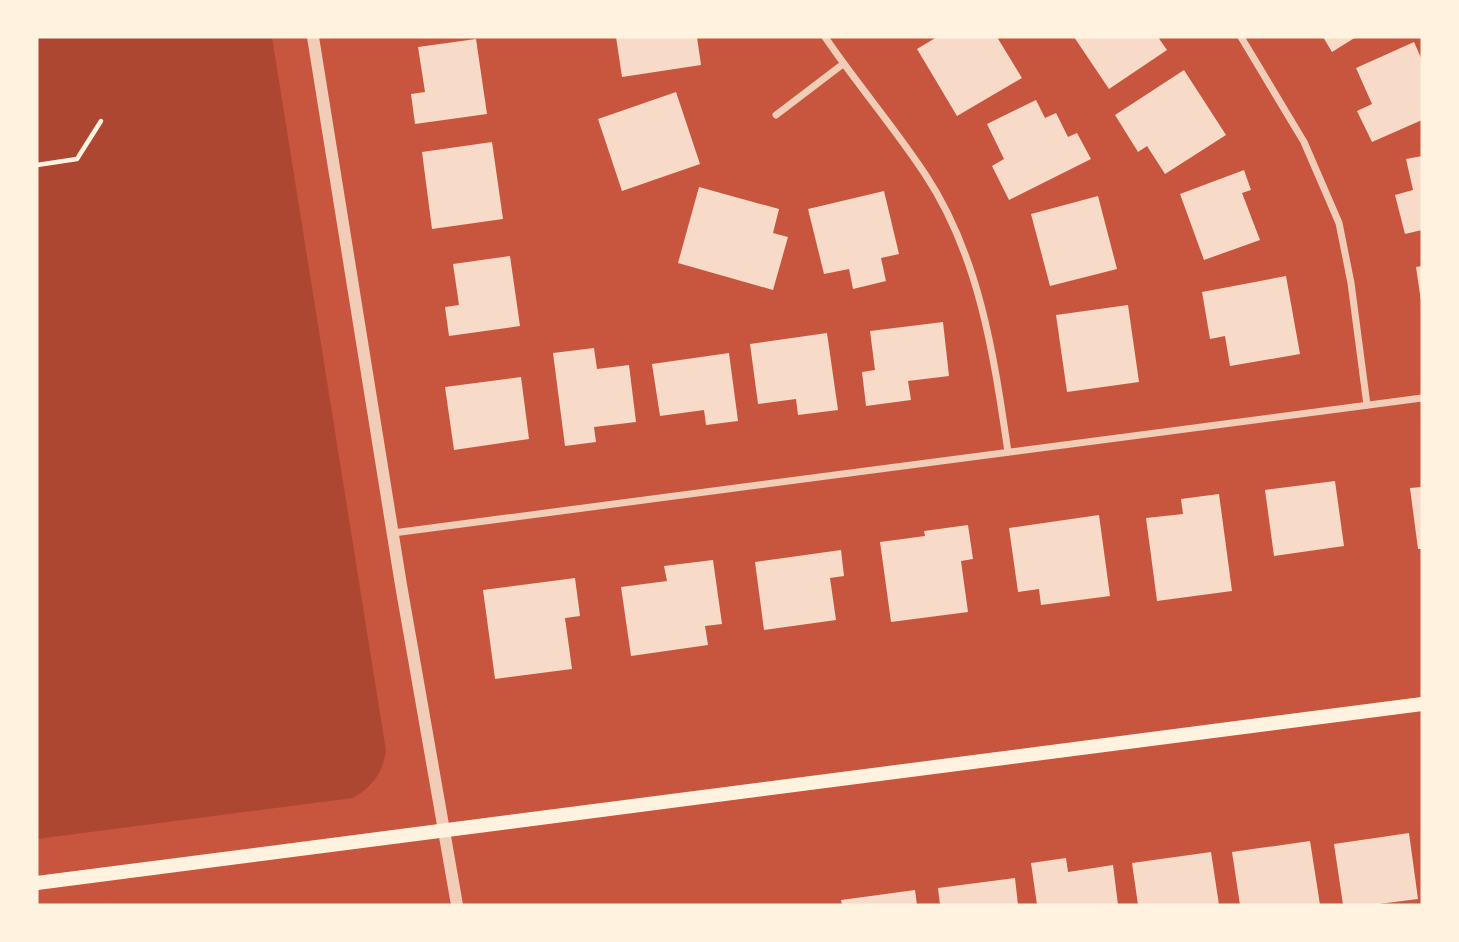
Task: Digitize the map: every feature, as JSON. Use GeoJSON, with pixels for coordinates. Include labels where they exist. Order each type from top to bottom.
{"type":"FeatureCollection","features":[{"type":"Feature","properties":{"kind":"main road"},"geometry":{"type":"LineString","coordinates":[[37,883],[1422,704]]}},
{"type":"Feature","properties":{"kind":"street"},"geometry":{"type":"LineString","coordinates":[[313,37],[393,533],[457,905]]}},
{"type":"Feature","properties":{"kind":"street"},"geometry":{"type":"LineString","coordinates":[[825,37],[926,176],[965,252],[992,348],[1008,452]]}},
{"type":"Feature","properties":{"kind":"street"},"geometry":{"type":"LineString","coordinates":[[1241,37],[1304,142],[1339,223],[1351,282],[1367,405]]}},
{"type":"Feature","properties":{"kind":"street"},"geometry":{"type":"LineString","coordinates":[[776,114],[843,64]]}},
{"type":"Feature","properties":{"kind":"street"},"geometry":{"type":"LineString","coordinates":[[393,533],[1422,398]]}},
{"type":"Feature","properties":{"kind":"path"},"geometry":{"type":"LineString","coordinates":[[37,165],[77,159],[101,121]]}},
{"type":"Feature","properties":{"kind":"shaded area"},"geometry":{"type":"Polygon","coordinates":[[[37,37],[272,37],[386,751],[376,779],[353,798],[37,839],[37,37]]]}},
{"type":"Feature","properties":{"kind":"building"},"geometry":{"type":"Polygon","coordinates":[[[616,37],[697,37],[701,65],[622,77],[616,37]]]}},
{"type":"Feature","properties":{"kind":"building"},"geometry":{"type":"Polygon","coordinates":[[[937,37],[997,37],[1022,78],[957,116],[917,49],[937,37]]]}},
{"type":"Feature","properties":{"kind":"building"},"geometry":{"type":"Polygon","coordinates":[[[1074,37],[1158,37],[1167,50],[1109,89],[1074,37]]]}},
{"type":"Feature","properties":{"kind":"building"},"geometry":{"type":"Polygon","coordinates":[[[1323,37],[1356,37],[1332,52],[1323,37]]]}},
{"type":"Feature","properties":{"kind":"building"},"geometry":{"type":"Polygon","coordinates":[[[476,39],[487,114],[415,124],[411,94],[425,92],[418,47],[476,39]]]}},
{"type":"Feature","properties":{"kind":"building"},"geometry":{"type":"Polygon","coordinates":[[[1414,42],[1422,60],[1422,120],[1372,142],[1357,111],[1372,104],[1356,68],[1414,42]]]}},
{"type":"Feature","properties":{"kind":"building"},"geometry":{"type":"Polygon","coordinates":[[[1184,70],[1226,135],[1165,174],[1147,146],[1138,152],[1115,115],[1184,70]]]}},
{"type":"Feature","properties":{"kind":"building"},"geometry":{"type":"Polygon","coordinates":[[[676,92],[700,164],[622,191],[598,119],[676,92]]]}},
{"type":"Feature","properties":{"kind":"building"},"geometry":{"type":"Polygon","coordinates":[[[1036,100],[1045,118],[1056,113],[1068,137],[1077,133],[1091,159],[1009,200],[992,166],[1004,159],[987,124],[1036,100]]]}},
{"type":"Feature","properties":{"kind":"building"},"geometry":{"type":"Polygon","coordinates":[[[492,142],[503,219],[432,229],[422,152],[492,142]]]}},
{"type":"Feature","properties":{"kind":"building"},"geometry":{"type":"Polygon","coordinates":[[[1422,156],[1422,230],[1405,234],[1395,195],[1413,190],[1406,159],[1422,156]]]}},
{"type":"Feature","properties":{"kind":"building"},"geometry":{"type":"Polygon","coordinates":[[[1244,170],[1251,190],[1242,193],[1260,240],[1204,260],[1180,194],[1244,170]]]}},
{"type":"Feature","properties":{"kind":"building"},"geometry":{"type":"Polygon","coordinates":[[[699,187],[779,209],[773,233],[788,237],[773,290],[678,263],[699,187]]]}},
{"type":"Feature","properties":{"kind":"building"},"geometry":{"type":"Polygon","coordinates":[[[884,191],[899,254],[881,258],[886,281],[853,289],[849,269],[824,274],[808,209],[884,191]]]}},
{"type":"Feature","properties":{"kind":"building"},"geometry":{"type":"Polygon","coordinates":[[[1098,196],[1117,269],[1050,286],[1031,214],[1098,196]]]}},
{"type":"Feature","properties":{"kind":"building"},"geometry":{"type":"Polygon","coordinates":[[[510,256],[520,326],[449,336],[445,307],[459,305],[453,264],[510,256]]]}},
{"type":"Feature","properties":{"kind":"building"},"geometry":{"type":"Polygon","coordinates":[[[1422,266],[1422,301],[1421,301],[1416,267],[1422,266]]]}},
{"type":"Feature","properties":{"kind":"building"},"geometry":{"type":"Polygon","coordinates":[[[1286,276],[1300,354],[1230,366],[1225,336],[1210,339],[1202,292],[1286,276]]]}},
{"type":"Feature","properties":{"kind":"building"},"geometry":{"type":"Polygon","coordinates":[[[1128,305],[1139,382],[1067,392],[1056,315],[1128,305]]]}},
{"type":"Feature","properties":{"kind":"building"},"geometry":{"type":"Polygon","coordinates":[[[943,322],[949,376],[908,381],[911,400],[866,406],[862,372],[875,370],[870,331],[943,322]]]}},
{"type":"Feature","properties":{"kind":"building"},"geometry":{"type":"Polygon","coordinates":[[[827,333],[838,410],[798,415],[796,399],[758,404],[750,344],[827,333]]]}},
{"type":"Feature","properties":{"kind":"building"},"geometry":{"type":"Polygon","coordinates":[[[594,348],[597,369],[629,365],[636,422],[594,427],[596,442],[565,446],[553,353],[594,348]]]}},
{"type":"Feature","properties":{"kind":"building"},"geometry":{"type":"Polygon","coordinates":[[[729,353],[738,421],[706,425],[704,410],[660,416],[652,364],[729,353]]]}},
{"type":"Feature","properties":{"kind":"building"},"geometry":{"type":"Polygon","coordinates":[[[521,377],[529,439],[454,450],[445,387],[521,377]]]}},
{"type":"Feature","properties":{"kind":"building"},"geometry":{"type":"Polygon","coordinates":[[[1335,481],[1344,546],[1274,556],[1265,490],[1335,481]]]}},
{"type":"Feature","properties":{"kind":"building"},"geometry":{"type":"Polygon","coordinates":[[[1422,487],[1422,549],[1418,549],[1410,488],[1422,487]]]}},
{"type":"Feature","properties":{"kind":"building"},"geometry":{"type":"Polygon","coordinates":[[[1219,494],[1232,591],[1157,601],[1146,518],[1183,514],[1181,499],[1219,494]]]}},
{"type":"Feature","properties":{"kind":"building"},"geometry":{"type":"Polygon","coordinates":[[[1099,515],[1110,596],[1041,605],[1039,589],[1018,592],[1009,528],[1099,515]]]}},
{"type":"Feature","properties":{"kind":"building"},"geometry":{"type":"Polygon","coordinates":[[[968,525],[973,559],[961,561],[968,612],[891,622],[880,542],[925,536],[924,531],[968,525]]]}},
{"type":"Feature","properties":{"kind":"building"},"geometry":{"type":"Polygon","coordinates":[[[841,550],[844,576],[830,578],[836,620],[764,630],[755,562],[841,550]]]}},
{"type":"Feature","properties":{"kind":"building"},"geometry":{"type":"Polygon","coordinates":[[[713,560],[722,624],[705,626],[708,645],[631,656],[621,587],[667,581],[664,566],[713,560]]]}},
{"type":"Feature","properties":{"kind":"building"},"geometry":{"type":"Polygon","coordinates":[[[575,578],[580,616],[565,618],[572,669],[495,679],[483,590],[575,578]]]}},
{"type":"Feature","properties":{"kind":"building"},"geometry":{"type":"Polygon","coordinates":[[[1409,833],[1418,899],[1371,905],[1343,905],[1334,844],[1409,833]]]}},
{"type":"Feature","properties":{"kind":"building"},"geometry":{"type":"Polygon","coordinates":[[[1310,841],[1320,905],[1240,905],[1232,852],[1310,841]]]}},
{"type":"Feature","properties":{"kind":"building"},"geometry":{"type":"Polygon","coordinates":[[[1211,852],[1219,905],[1138,905],[1132,863],[1211,852]]]}},
{"type":"Feature","properties":{"kind":"building"},"geometry":{"type":"Polygon","coordinates":[[[1066,858],[1068,872],[1113,865],[1118,905],[1037,905],[1031,863],[1066,858]]]}},
{"type":"Feature","properties":{"kind":"building"},"geometry":{"type":"Polygon","coordinates":[[[1015,878],[1018,905],[940,905],[938,888],[1015,878]]]}},
{"type":"Feature","properties":{"kind":"building"},"geometry":{"type":"Polygon","coordinates":[[[915,890],[917,905],[842,905],[841,900],[915,890]]]}}]}
